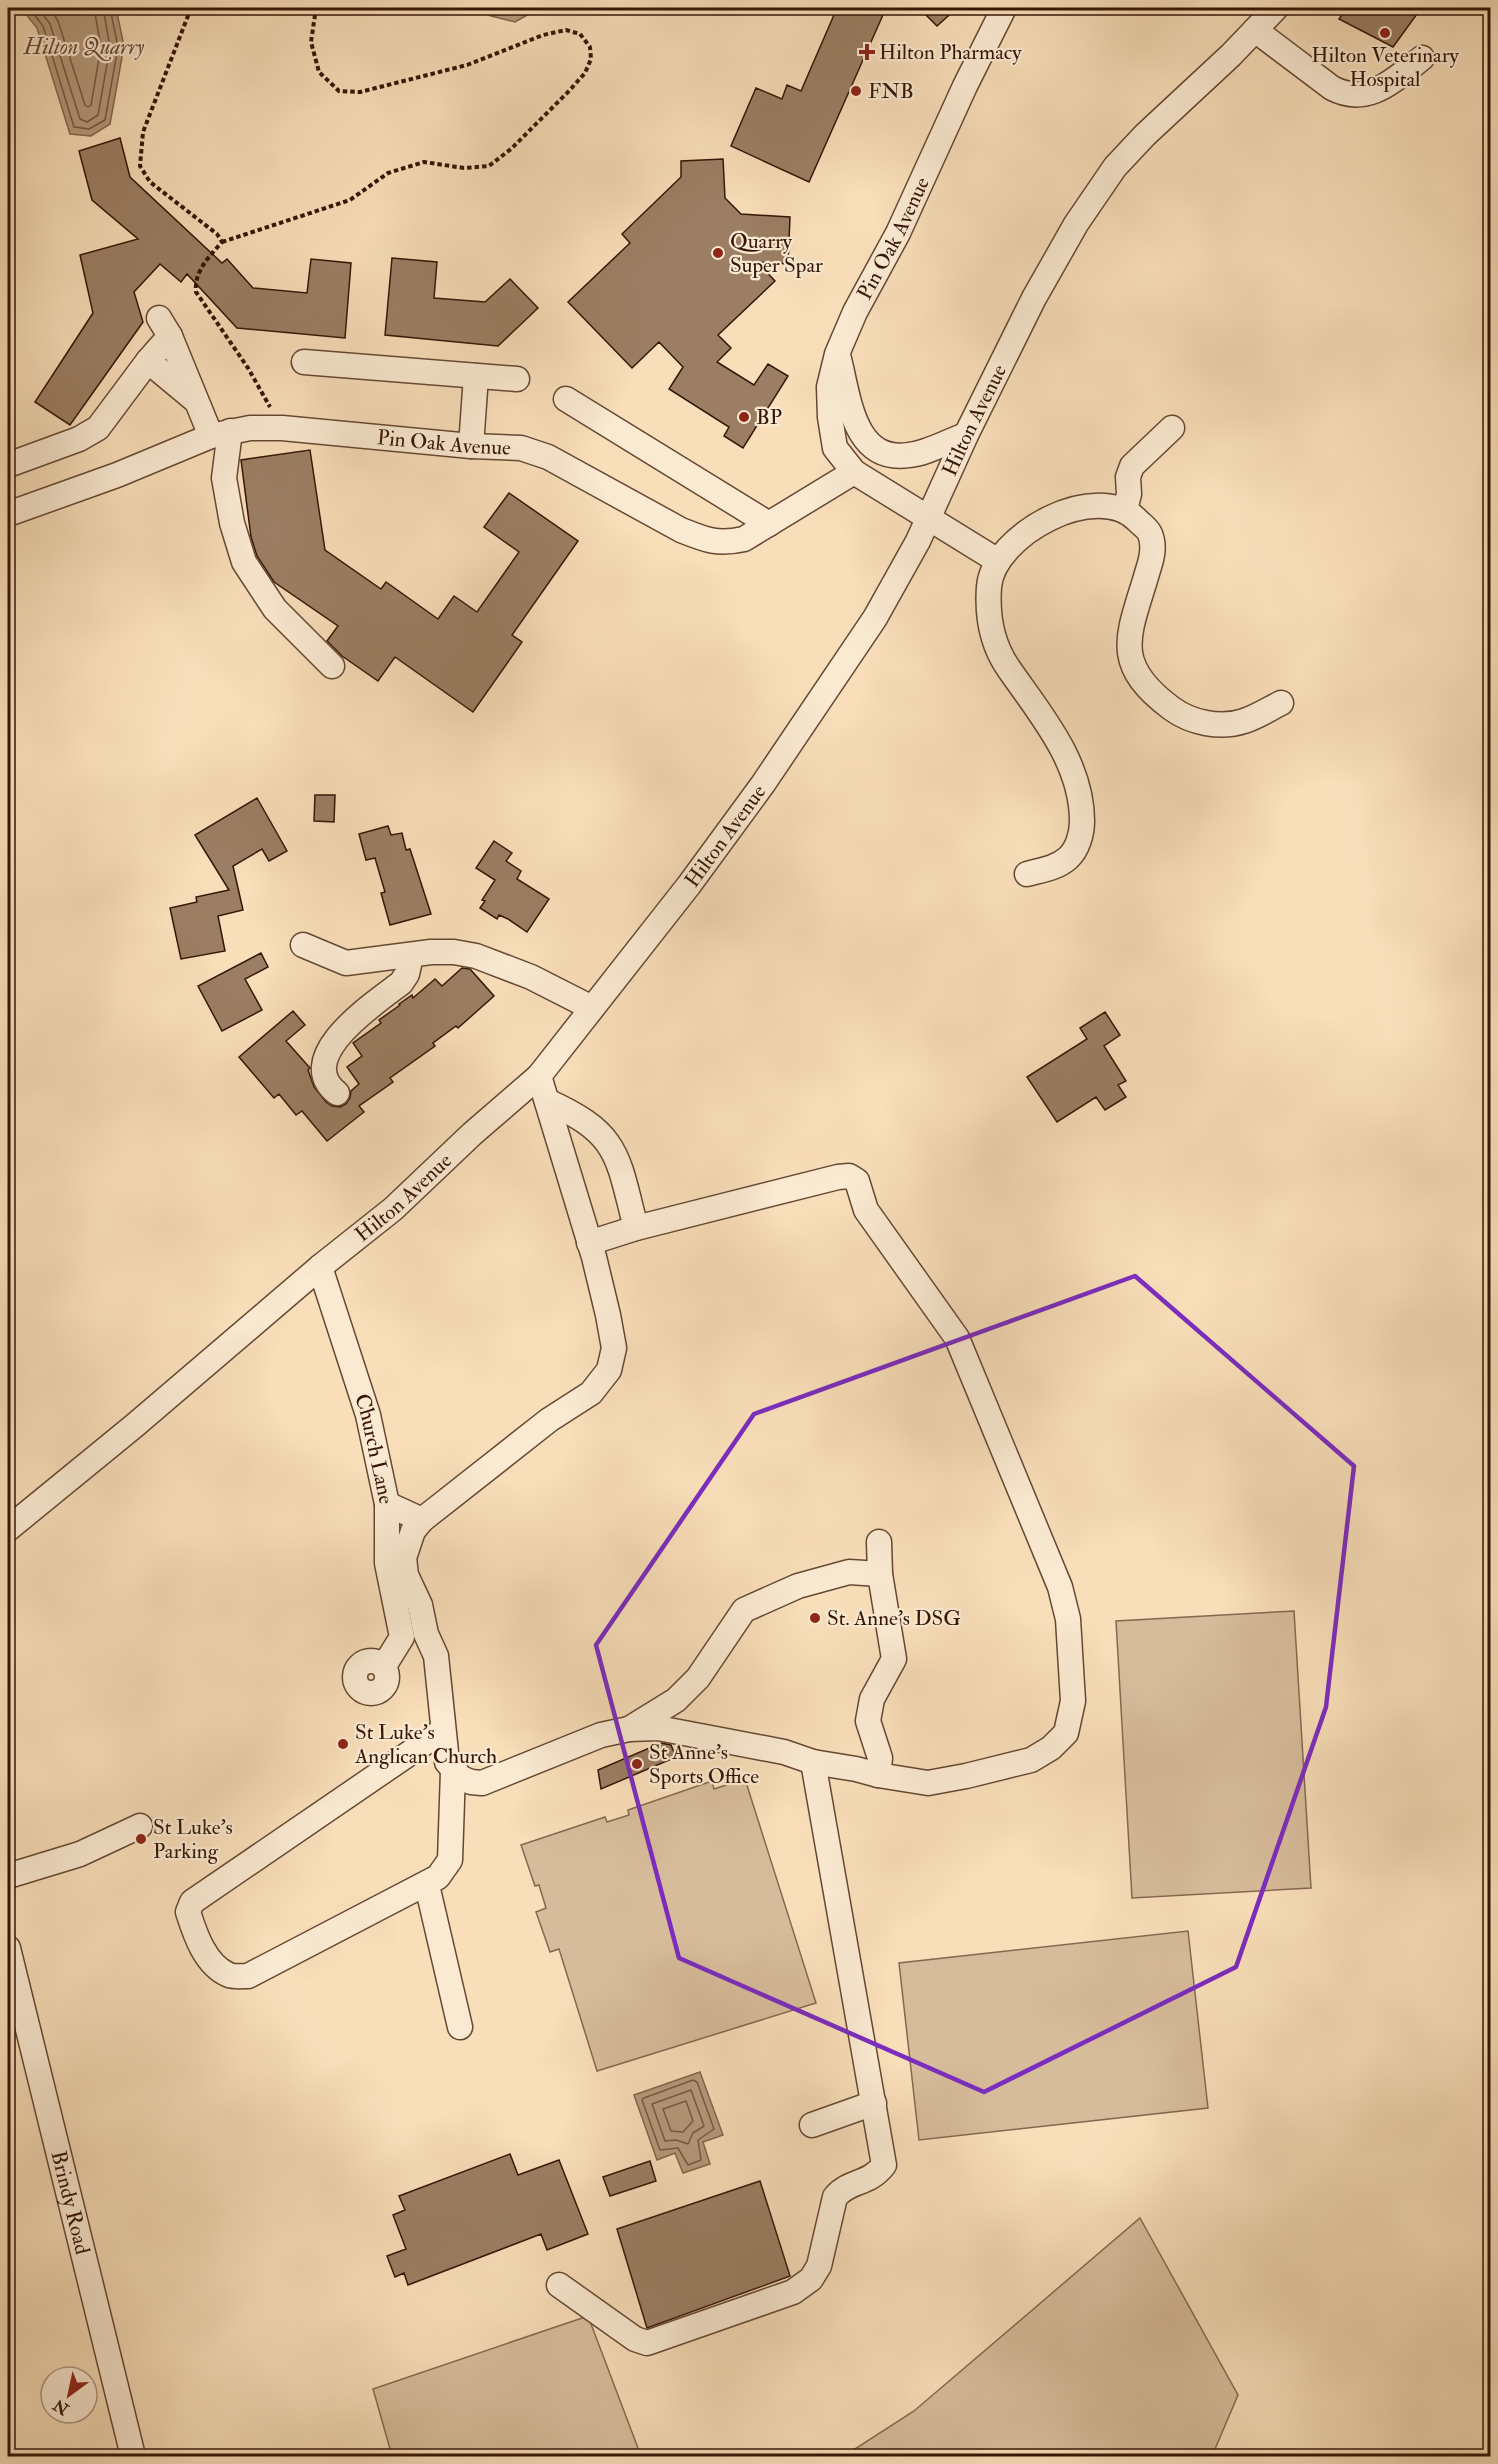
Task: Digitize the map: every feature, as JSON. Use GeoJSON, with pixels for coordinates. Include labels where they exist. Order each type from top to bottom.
{"type":"FeatureCollection","features":[{"type":"Feature","properties":{"kind":"street","name":"Pin Oak Avenue"},"geometry":{"type":"LineString","coordinates":[[998,561],[854,472],[835,448],[830,417],[830,387],[837,354],[855,312],[898,233],[965,86],[1004,8]]}},
{"type":"Feature","properties":{"kind":"street","name":"Hilton Avenue"},"geometry":{"type":"LineString","coordinates":[[8,1529],[143,1419],[320,1267],[393,1209],[472,1134],[539,1076],[689,885],[763,784],[875,618],[929,517],[966,435],[1034,298],[1076,224],[1115,168],[1145,135],[1276,8]]}},
{"type":"Feature","properties":{"kind":"street"},"geometry":{"type":"LineString","coordinates":[[1255,30],[1332,88],[1344,94],[1357,96],[1377,90],[1422,58]]}},
{"type":"Feature","properties":{"kind":"street"},"geometry":{"type":"LineString","coordinates":[[8,465],[79,439],[98,428],[148,361],[165,327],[199,403],[220,433],[231,523],[244,562],[275,609],[332,666]]}},
{"type":"Feature","properties":{"kind":"street"},"geometry":{"type":"LineString","coordinates":[[837,354],[859,432],[872,447],[889,457],[912,455],[966,435]]}},
{"type":"Feature","properties":{"kind":"street"},"geometry":{"type":"LineString","coordinates":[[148,361],[199,403]]}},
{"type":"Feature","properties":{"kind":"street"},"geometry":{"type":"LineString","coordinates":[[304,362],[517,379]]}},
{"type":"Feature","properties":{"kind":"street"},"geometry":{"type":"LineString","coordinates":[[471,446],[476,376]]}},
{"type":"Feature","properties":{"kind":"street"},"geometry":{"type":"LineString","coordinates":[[566,399],[769,524]]}},
{"type":"Feature","properties":{"kind":"street","name":"Pin Oak Avenue"},"geometry":{"type":"LineString","coordinates":[[8,514],[117,475],[220,433],[282,428],[471,446],[521,448],[548,457],[701,538],[724,543],[744,539],[854,472]]}},
{"type":"Feature","properties":{"kind":"street"},"geometry":{"type":"LineString","coordinates":[[1125,510],[1129,494],[1128,477],[1132,466],[1172,428]]}},
{"type":"Feature","properties":{"kind":"street"},"geometry":{"type":"LineString","coordinates":[[1027,874],[1055,867],[1070,856],[1078,843],[1082,830],[1082,810],[1077,779],[1052,730],[1006,665],[993,635],[989,612],[989,584],[998,561],[1024,536],[1048,518],[1076,508],[1098,505],[1125,510],[1150,533],[1153,553],[1135,608],[1128,650],[1133,670],[1153,695],[1182,717],[1215,725],[1243,722],[1281,703]]}},
{"type":"Feature","properties":{"kind":"street"},"geometry":{"type":"LineString","coordinates":[[303,945],[346,963],[431,952],[454,952],[476,956],[531,977],[592,1008]]}},
{"type":"Feature","properties":{"kind":"street"},"geometry":{"type":"LineString","coordinates":[[337,1093],[330,1088],[324,1074],[330,1050],[348,1025],[400,983],[407,974],[411,956]]}},
{"type":"Feature","properties":{"kind":"street"},"geometry":{"type":"LineString","coordinates":[[539,1076],[589,1243],[614,1348],[609,1370],[591,1393],[549,1420],[422,1520],[413,1531],[404,1558],[406,1575],[420,1605],[426,1634],[435,1656],[442,1731],[447,1762],[453,1771],[471,1782],[482,1783],[601,1735],[629,1729],[658,1728],[705,1735],[784,1752],[813,1762],[928,1783],[1031,1760],[1051,1748],[1066,1733],[1073,1701],[1068,1619],[1060,1587],[957,1338],[872,1219],[857,1181],[849,1176],[838,1177],[636,1228],[589,1243]]}},
{"type":"Feature","properties":{"kind":"street"},"geometry":{"type":"LineString","coordinates":[[546,1101],[578,1115],[607,1141],[617,1156],[636,1228]]}},
{"type":"Feature","properties":{"kind":"street","name":"Church Lane"},"geometry":{"type":"LineString","coordinates":[[320,1267],[368,1415],[387,1504],[387,1563],[402,1637],[384,1666]]}},
{"type":"Feature","properties":{"kind":"street"},"geometry":{"type":"LineString","coordinates":[[387,1504],[422,1520]]}},
{"type":"Feature","properties":{"kind":"street"},"geometry":{"type":"LineString","coordinates":[[878,1775],[880,1758],[868,1721],[872,1699],[894,1659],[880,1574],[879,1542]]}},
{"type":"Feature","properties":{"kind":"street"},"geometry":{"type":"LineString","coordinates":[[629,1729],[676,1700],[698,1678],[744,1610],[798,1586],[849,1572],[880,1574]]}},
{"type":"Feature","properties":{"kind":"street"},"geometry":{"type":"LineString","coordinates":[[442,1731],[192,1902],[188,1912],[197,1940],[216,1967],[230,1976],[248,1976],[427,1885],[438,1877],[450,1860],[453,1771]]}},
{"type":"Feature","properties":{"kind":"street"},"geometry":{"type":"LineString","coordinates":[[559,2285],[635,2339],[647,2343],[793,2292],[811,2279],[819,2266],[835,2197],[841,2189],[876,2176],[884,2165],[813,1762]]}},
{"type":"Feature","properties":{"kind":"street"},"geometry":{"type":"LineString","coordinates":[[8,1876],[80,1854],[140,1826]]}},
{"type":"Feature","properties":{"kind":"street"},"geometry":{"type":"LineString","coordinates":[[427,1885],[460,2027]]}},
{"type":"Feature","properties":{"kind":"street","name":"Brindy Road"},"geometry":{"type":"LineString","coordinates":[[8,1948],[133,2457]]}},
{"type":"Feature","properties":{"kind":"street"},"geometry":{"type":"LineString","coordinates":[[812,2125],[874,2103]]}},
{"type":"Feature","properties":{"kind":"path"},"geometry":{"type":"LineString","coordinates":[[191,8],[143,132],[140,166],[150,182],[217,234],[222,242]]}},
{"type":"Feature","properties":{"kind":"path"},"geometry":{"type":"LineString","coordinates":[[282,428],[248,368],[196,292],[198,273],[204,262],[222,242],[350,200],[388,173],[424,162],[464,168],[489,166],[512,149],[568,92],[585,73],[591,59],[590,47],[580,34],[566,30],[543,35],[466,66],[360,92],[339,91],[319,72],[310,42],[316,8]]}},
{"type":"Feature","properties":{"kind":"highlighted area"},"geometry":{"type":"Polygon","coordinates":[[[1135,1276],[1354,1466],[1326,1707],[1236,1967],[984,2092],[679,1958],[596,1645],[754,1414],[1135,1276]]]}},
{"type":"Feature","properties":{"kind":"shaded area"},"geometry":{"type":"Polygon","coordinates":[[[1294,1611],[1311,1888],[1132,1898],[1116,1621],[1294,1611]]]}},
{"type":"Feature","properties":{"kind":"shaded area"},"geometry":{"type":"Polygon","coordinates":[[[745,1779],[816,2003],[597,2071],[559,1949],[550,1952],[536,1912],[546,1908],[539,1885],[535,1886],[521,1845],[605,1817],[607,1822],[629,1815],[628,1810],[712,1781],[714,1789],[745,1779]]]}},
{"type":"Feature","properties":{"kind":"shaded area"},"geometry":{"type":"Polygon","coordinates":[[[1188,1931],[1208,2108],[919,2140],[899,1963],[1188,1931]]]}},
{"type":"Feature","properties":{"kind":"shaded area"},"geometry":{"type":"Polygon","coordinates":[[[1140,2218],[1238,2395],[1212,2456],[844,2456],[914,2411],[1140,2218]]]}},
{"type":"Feature","properties":{"kind":"shaded area"},"geometry":{"type":"Polygon","coordinates":[[[588,2316],[641,2456],[392,2456],[373,2389],[588,2316]]]}},
{"type":"Feature","properties":{"kind":"water","name":"Hilton Quarry"},"geometry":{"type":"Polygon","coordinates":[[[21,8],[116,8],[124,46],[110,124],[91,136],[70,134],[37,28],[21,8]]]}},
{"type":"Feature","properties":{"kind":"water"},"geometry":{"type":"Polygon","coordinates":[[[476,8],[540,8],[515,22],[491,16],[476,8]]]}},
{"type":"Feature","properties":{"kind":"water"},"geometry":{"type":"Polygon","coordinates":[[[700,2072],[723,2135],[703,2142],[710,2164],[683,2173],[675,2153],[657,2160],[634,2095],[700,2072]]]}},
{"type":"Feature","properties":{"kind":"building"},"geometry":{"type":"Polygon","coordinates":[[[837,8],[886,8],[809,182],[731,146],[756,88],[782,99],[787,85],[801,91],[837,8]]]}},
{"type":"Feature","properties":{"kind":"building"},"geometry":{"type":"Polygon","coordinates":[[[919,8],[957,8],[937,26],[919,8]]]}},
{"type":"Feature","properties":{"kind":"building","name":"Hilton Veterinary Hospital"},"geometry":{"type":"Polygon","coordinates":[[[1347,8],[1406,8],[1417,14],[1393,47],[1339,19],[1347,8]]]}},
{"type":"Feature","properties":{"kind":"building"},"geometry":{"type":"Polygon","coordinates":[[[120,138],[130,177],[222,263],[227,259],[253,288],[307,293],[311,259],[351,263],[345,338],[237,328],[187,274],[181,282],[160,264],[134,292],[143,322],[70,425],[35,402],[93,313],[80,255],[138,239],[92,200],[79,151],[120,138]]]}},
{"type":"Feature","properties":{"kind":"building"},"geometry":{"type":"Polygon","coordinates":[[[723,159],[725,198],[741,214],[790,217],[788,264],[757,262],[775,281],[718,335],[731,348],[717,362],[754,385],[768,364],[788,376],[743,448],[724,436],[729,427],[669,389],[683,367],[659,342],[632,368],[568,302],[630,243],[622,234],[681,177],[681,161],[723,159]]]}},
{"type":"Feature","properties":{"kind":"building"},"geometry":{"type":"Polygon","coordinates":[[[392,258],[437,262],[434,298],[485,302],[510,279],[538,308],[498,346],[385,335],[392,258]]]}},
{"type":"Feature","properties":{"kind":"building"},"geometry":{"type":"Polygon","coordinates":[[[310,450],[325,550],[381,589],[386,582],[438,619],[454,596],[477,612],[519,552],[484,527],[509,493],[578,541],[512,635],[522,642],[473,712],[395,657],[378,681],[342,656],[327,641],[338,626],[274,582],[257,556],[251,537],[241,460],[310,450]]]}},
{"type":"Feature","properties":{"kind":"building"},"geometry":{"type":"Polygon","coordinates":[[[315,795],[335,795],[334,822],[314,821],[315,795]]]}},
{"type":"Feature","properties":{"kind":"building"},"geometry":{"type":"Polygon","coordinates":[[[257,798],[287,851],[269,861],[262,849],[233,866],[243,910],[218,916],[225,951],[181,959],[170,908],[197,902],[196,897],[229,890],[195,835],[257,798]]]}},
{"type":"Feature","properties":{"kind":"building"},"geometry":{"type":"Polygon","coordinates":[[[388,826],[391,835],[402,833],[406,850],[410,849],[431,914],[390,925],[381,893],[385,892],[375,858],[366,860],[359,834],[388,826]]]}},
{"type":"Feature","properties":{"kind":"building"},"geometry":{"type":"Polygon","coordinates":[[[494,841],[512,853],[506,861],[521,871],[517,879],[549,899],[527,932],[508,919],[499,915],[497,919],[480,908],[485,901],[482,900],[495,880],[476,868],[494,841]]]}},
{"type":"Feature","properties":{"kind":"building"},"geometry":{"type":"Polygon","coordinates":[[[261,953],[268,967],[245,979],[262,1010],[222,1031],[198,986],[261,953]]]}},
{"type":"Feature","properties":{"kind":"building"},"geometry":{"type":"Polygon","coordinates":[[[462,968],[470,969],[494,996],[458,1028],[456,1026],[433,1043],[435,1046],[390,1078],[393,1082],[359,1106],[364,1112],[327,1141],[302,1111],[296,1115],[279,1094],[274,1098],[239,1057],[293,1011],[305,1025],[286,1041],[310,1068],[308,1070],[314,1087],[326,1102],[340,1107],[346,1104],[351,1091],[359,1084],[347,1067],[362,1056],[353,1043],[381,1023],[379,1020],[399,1004],[412,995],[413,998],[435,979],[442,986],[462,968]]]}},
{"type":"Feature","properties":{"kind":"building"},"geometry":{"type":"Polygon","coordinates":[[[1105,1012],[1120,1035],[1104,1046],[1126,1081],[1118,1085],[1126,1097],[1105,1110],[1096,1097],[1057,1122],[1027,1077],[1087,1039],[1080,1028],[1105,1012]]]}},
{"type":"Feature","properties":{"kind":"building","name":"St Anne's Sports Office"},"geometry":{"type":"Polygon","coordinates":[[[661,1743],[671,1745],[676,1757],[601,1789],[598,1770],[661,1743]]]}},
{"type":"Feature","properties":{"kind":"building"},"geometry":{"type":"Polygon","coordinates":[[[510,2154],[518,2175],[559,2160],[588,2234],[547,2250],[541,2234],[408,2285],[404,2273],[395,2277],[387,2256],[406,2249],[393,2215],[405,2210],[399,2196],[510,2154]]]}},
{"type":"Feature","properties":{"kind":"building"},"geometry":{"type":"Polygon","coordinates":[[[650,2161],[656,2181],[610,2196],[603,2177],[650,2161]]]}},
{"type":"Feature","properties":{"kind":"building"},"geometry":{"type":"Polygon","coordinates":[[[760,2181],[790,2276],[647,2328],[617,2229],[760,2181]]]}},
{"type":"Feature","properties":{"kind":"place","name":"Hilton Veterinary Hospital"},"geometry":{"type":"Point","coordinates":[1385,33]}},
{"type":"Feature","properties":{"kind":"place","name":"Hilton Pharmacy"},"geometry":{"type":"Point","coordinates":[867,52]}},
{"type":"Feature","properties":{"kind":"place","name":"FNB"},"geometry":{"type":"Point","coordinates":[856,91]}},
{"type":"Feature","properties":{"kind":"place","name":"Quarry Super Spar"},"geometry":{"type":"Point","coordinates":[718,253]}},
{"type":"Feature","properties":{"kind":"place","name":"BP"},"geometry":{"type":"Point","coordinates":[744,417]}},
{"type":"Feature","properties":{"kind":"place","name":"St. Anne's DSG"},"geometry":{"type":"Point","coordinates":[815,1618]}},
{"type":"Feature","properties":{"kind":"place","name":"St Luke's Anglican Church"},"geometry":{"type":"Point","coordinates":[343,1744]}},
{"type":"Feature","properties":{"kind":"place","name":"St Anne's Sports Office"},"geometry":{"type":"Point","coordinates":[637,1764]}},
{"type":"Feature","properties":{"kind":"place","name":"St Luke's Parking"},"geometry":{"type":"Point","coordinates":[141,1839]}}]}
